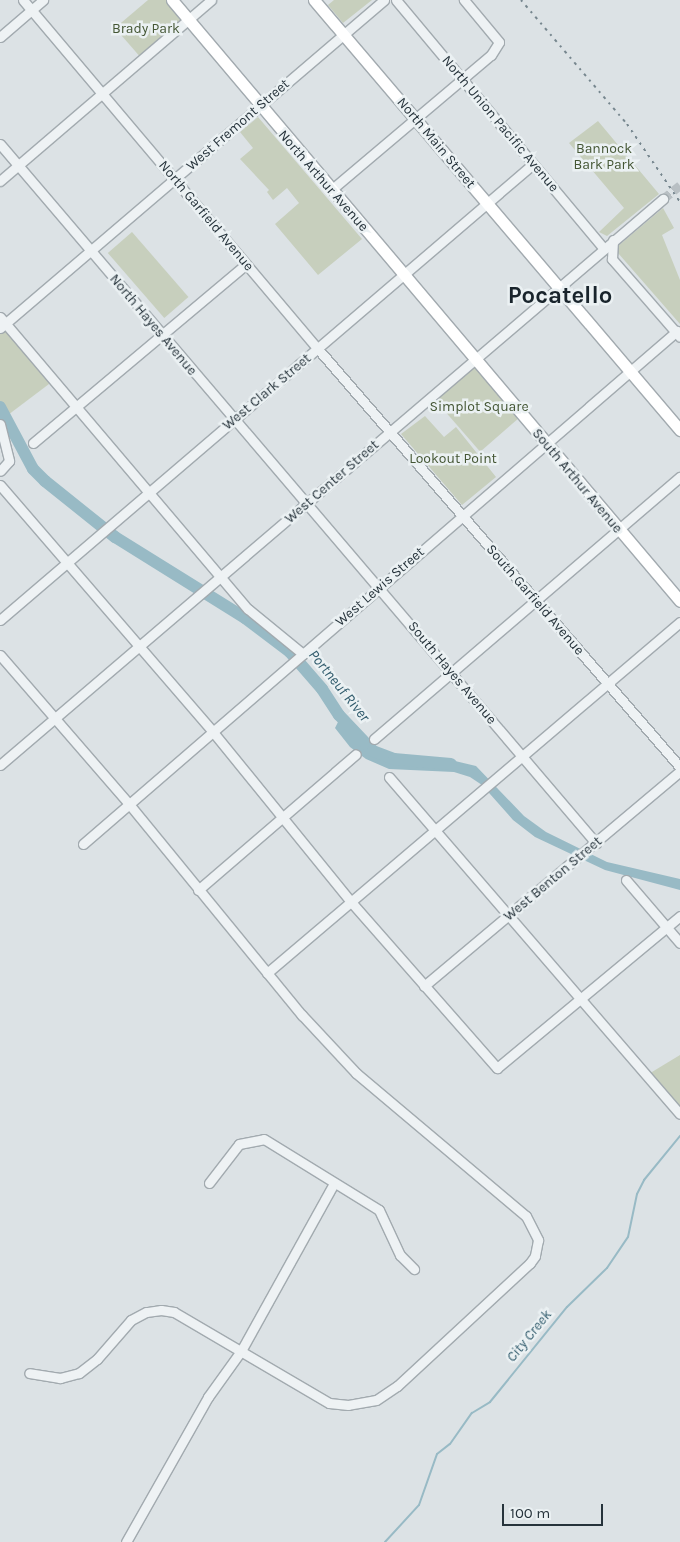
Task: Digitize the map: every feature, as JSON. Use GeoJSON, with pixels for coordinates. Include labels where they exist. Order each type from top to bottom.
{"type":"FeatureCollection","features":[{"type":"Feature","properties":{"kind":"main road","name":"North Arthur Avenue"},"geometry":{"type":"LineString","coordinates":[[172,0],[259,107],[476,360]]}},
{"type":"Feature","properties":{"kind":"main road","name":"North Main Street"},"geometry":{"type":"LineString","coordinates":[[314,0],[415,116],[487,204],[559,286],[680,430]]}},
{"type":"Feature","properties":{"kind":"main road","name":"South Arthur Avenue"},"geometry":{"type":"LineString","coordinates":[[476,360],[680,601]]}},
{"type":"Feature","properties":{"kind":"street","name":"North Garfield Avenue"},"geometry":{"type":"LineString","coordinates":[[23,0],[390,432]]}},
{"type":"Feature","properties":{"kind":"street"},"geometry":{"type":"LineString","coordinates":[[0,37],[43,0]]}},
{"type":"Feature","properties":{"kind":"street"},"geometry":{"type":"LineString","coordinates":[[0,181],[211,0]]}},
{"type":"Feature","properties":{"kind":"street","name":"West Fremont Street"},"geometry":{"type":"LineString","coordinates":[[2,323],[91,250],[384,0]]}},
{"type":"Feature","properties":{"kind":"street","name":"North Union Pacific Avenue"},"geometry":{"type":"LineString","coordinates":[[396,0],[604,249]]}},
{"type":"Feature","properties":{"kind":"street"},"geometry":{"type":"LineString","coordinates":[[331,190],[415,116],[491,55],[500,42],[464,0]]}},
{"type":"Feature","properties":{"kind":"street","name":"North Hayes Avenue"},"geometry":{"type":"LineString","coordinates":[[0,144],[306,505]]}},
{"type":"Feature","properties":{"kind":"street","name":"West Clark Street"},"geometry":{"type":"LineString","coordinates":[[0,620],[533,164]]}},
{"type":"Feature","properties":{"kind":"street","name":"West Center Street"},"geometry":{"type":"LineString","coordinates":[[0,765],[196,600],[476,360],[559,286],[663,199]]}},
{"type":"Feature","properties":{"kind":"street"},"geometry":{"type":"LineString","coordinates":[[612,259],[613,240]]}},
{"type":"Feature","properties":{"kind":"street"},"geometry":{"type":"LineString","coordinates":[[591,259],[602,256],[612,259],[679,334]]}},
{"type":"Feature","properties":{"kind":"street"},"geometry":{"type":"LineString","coordinates":[[33,443],[246,264]]}},
{"type":"Feature","properties":{"kind":"street"},"geometry":{"type":"LineString","coordinates":[[2,323],[248,609],[303,654]]}},
{"type":"Feature","properties":{"kind":"street","name":"West Lewis Street"},"geometry":{"type":"LineString","coordinates":[[83,844],[631,372],[679,334]]}},
{"type":"Feature","properties":{"kind":"street"},"geometry":{"type":"LineString","coordinates":[[0,424],[9,462],[0,471]]}},
{"type":"Feature","properties":{"kind":"street","name":"South Garfield Avenue"},"geometry":{"type":"LineString","coordinates":[[390,432],[680,767]]}},
{"type":"Feature","properties":{"kind":"street"},"geometry":{"type":"LineString","coordinates":[[374,739],[680,477]]}},
{"type":"Feature","properties":{"kind":"street"},"geometry":{"type":"LineString","coordinates":[[0,485],[65,564],[140,646],[213,732],[352,903],[497,1068],[680,916]]}},
{"type":"Feature","properties":{"kind":"street","name":"South Hayes Avenue"},"geometry":{"type":"LineString","coordinates":[[306,505],[380,588],[523,758],[593,846]]}},
{"type":"Feature","properties":{"kind":"street"},"geometry":{"type":"LineString","coordinates":[[267,973],[484,792],[680,622]]}},
{"type":"Feature","properties":{"kind":"street"},"geometry":{"type":"LineString","coordinates":[[0,655],[129,804],[267,973],[356,1073],[526,1216],[536,1232],[537,1249],[522,1270],[397,1386],[376,1400],[348,1405],[328,1403],[174,1312],[146,1312],[131,1320],[97,1359],[79,1373],[60,1378],[29,1373]]}},
{"type":"Feature","properties":{"kind":"street"},"geometry":{"type":"LineString","coordinates":[[198,890],[356,754]]}},
{"type":"Feature","properties":{"kind":"street","name":"West Benton Street"},"geometry":{"type":"LineString","coordinates":[[424,986],[577,860],[680,771]]}},
{"type":"Feature","properties":{"kind":"street"},"geometry":{"type":"LineString","coordinates":[[389,777],[582,998],[680,1114]]}},
{"type":"Feature","properties":{"kind":"street"},"geometry":{"type":"LineString","coordinates":[[626,880],[680,943]]}},
{"type":"Feature","properties":{"kind":"street"},"geometry":{"type":"LineString","coordinates":[[210,1183],[239,1144],[264,1139],[334,1183],[363,1197],[379,1210],[400,1255],[414,1269]]}},
{"type":"Feature","properties":{"kind":"street"},"geometry":{"type":"LineString","coordinates":[[126,1542],[208,1397],[241,1351],[334,1183]]}},
{"type":"Feature","properties":{"kind":"green space","name":"Brady Park"},"geometry":{"type":"Polygon","coordinates":[[[148,0],[172,0],[188,19],[142,59],[115,28],[148,0]]]}},
{"type":"Feature","properties":{"kind":"green space"},"geometry":{"type":"Polygon","coordinates":[[[334,0],[372,0],[343,23],[328,5],[334,0]]]}},
{"type":"Feature","properties":{"kind":"green space"},"geometry":{"type":"Polygon","coordinates":[[[258,117],[362,239],[318,275],[275,224],[299,203],[287,188],[273,200],[267,192],[269,190],[240,159],[253,148],[240,132],[258,117]]]}},
{"type":"Feature","properties":{"kind":"green space","name":"Bannock Bark Park"},"geometry":{"type":"Polygon","coordinates":[[[598,121],[659,194],[607,236],[599,232],[624,208],[569,143],[598,121]]]}},
{"type":"Feature","properties":{"kind":"green space"},"geometry":{"type":"Polygon","coordinates":[[[663,208],[674,228],[662,235],[680,280],[680,324],[618,253],[618,246],[663,208]]]}},
{"type":"Feature","properties":{"kind":"green space"},"geometry":{"type":"Polygon","coordinates":[[[132,232],[188,297],[164,318],[108,253],[132,232]]]}},
{"type":"Feature","properties":{"kind":"green space"},"geometry":{"type":"Polygon","coordinates":[[[0,317],[53,381],[0,421],[0,317]]]}},
{"type":"Feature","properties":{"kind":"green space","name":"Simplot Square"},"geometry":{"type":"Polygon","coordinates":[[[476,360],[523,414],[480,452],[433,397],[476,360]]]}},
{"type":"Feature","properties":{"kind":"green space","name":"Lookout Point"},"geometry":{"type":"Polygon","coordinates":[[[425,416],[444,437],[456,427],[496,477],[462,505],[401,434],[425,416]]]}},
{"type":"Feature","properties":{"kind":"green space"},"geometry":{"type":"Polygon","coordinates":[[[680,1055],[680,1114],[647,1075],[680,1055]]]}},
{"type":"Feature","properties":{"kind":"water"},"geometry":{"type":"Polygon","coordinates":[[[341,716],[362,746],[390,762],[416,766],[455,761],[476,766],[524,816],[546,832],[607,862],[680,879],[680,890],[605,870],[535,837],[513,820],[482,785],[470,777],[454,772],[389,769],[366,759],[350,747],[335,728],[341,716]]]}},
{"type":"Feature","properties":{"kind":"waterway","name":"Portneuf River"},"geometry":{"type":"LineString","coordinates":[[0,407],[33,469],[45,481],[115,537],[245,618],[290,652],[322,689],[339,715],[373,751],[394,759],[451,764]]}},
{"type":"Feature","properties":{"kind":"waterway","name":"City Creek"},"geometry":{"type":"LineString","coordinates":[[385,1542],[419,1505],[437,1454],[450,1444],[472,1413],[490,1402],[567,1307],[607,1268],[628,1237],[637,1194],[644,1180],[680,1136]]}},
{"type":"Feature","properties":{"kind":"tunnel"},"geometry":{"type":"LineString","coordinates":[[663,199],[680,185]]}},
{"type":"Feature","properties":{"kind":"railway"},"geometry":{"type":"LineString","coordinates":[[521,0],[627,124],[680,202]]}},
{"type":"Feature","properties":{"kind":"district","name":"Pocatello"},"geometry":{"type":"Point","coordinates":[560,296]}}]}
